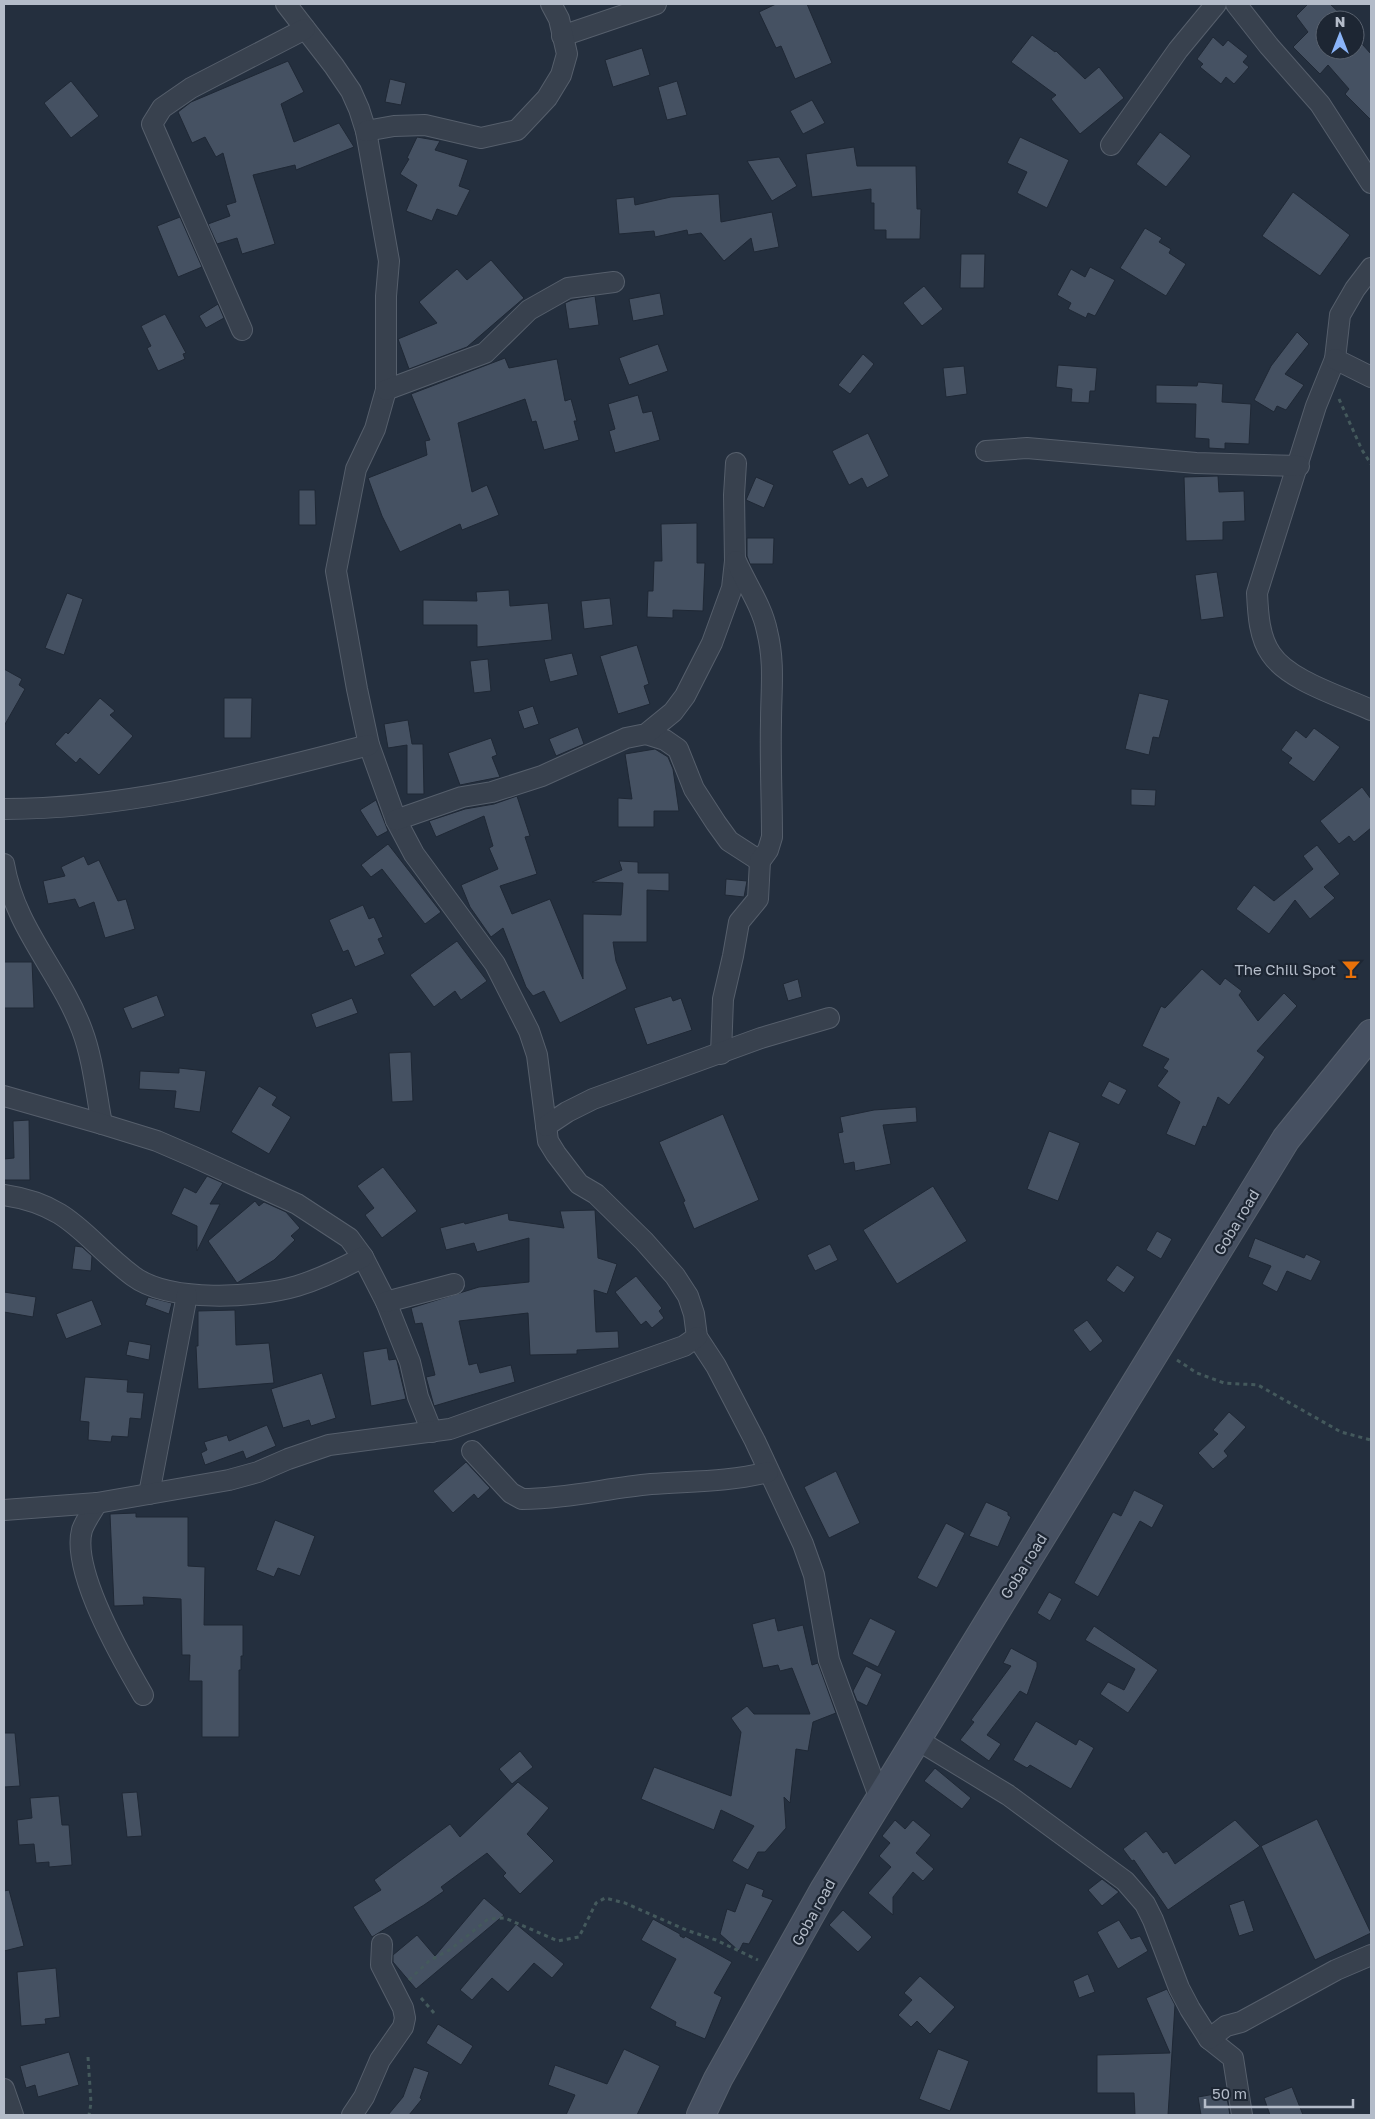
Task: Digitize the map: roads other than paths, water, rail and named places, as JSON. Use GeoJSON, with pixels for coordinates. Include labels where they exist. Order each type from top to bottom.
{"type":"FeatureCollection","features":[{"type":"Feature","properties":{"kind":"main road","name":"Goba road"},"geometry":{"type":"LineString","coordinates":[[700,2115],[718,2079],[824,1890],[1286,1139],[1371,1034]]}},
{"type":"Feature","properties":{"kind":"street"},"geometry":{"type":"LineString","coordinates":[[286,4],[351,91],[366,131],[389,261],[386,296],[386,390],[375,429],[356,469],[336,566],[338,586],[369,745],[396,820],[414,854],[495,964],[529,1030],[537,1055],[548,1140],[552,1147],[579,1184],[596,1194],[644,1241],[675,1276],[688,1296],[694,1314],[697,1338],[716,1366],[755,1441],[796,1529],[814,1575],[829,1660],[880,1799]]}},
{"type":"Feature","properties":{"kind":"street"},"geometry":{"type":"LineString","coordinates":[[366,131],[394,126],[425,125],[481,138],[517,130],[547,98],[561,75],[567,54],[559,20],[551,4]]}},
{"type":"Feature","properties":{"kind":"street"},"geometry":{"type":"LineString","coordinates":[[562,36],[656,4]]}},
{"type":"Feature","properties":{"kind":"street"},"geometry":{"type":"LineString","coordinates":[[1111,145],[1178,50],[1216,4]]}},
{"type":"Feature","properties":{"kind":"street"},"geometry":{"type":"LineString","coordinates":[[1236,4],[1269,46],[1320,104],[1371,183]]}},
{"type":"Feature","properties":{"kind":"street"},"geometry":{"type":"LineString","coordinates":[[242,330],[152,124],[162,108],[191,88],[305,29]]}},
{"type":"Feature","properties":{"kind":"street"},"geometry":{"type":"LineString","coordinates":[[1371,268],[1355,289],[1340,315],[1333,366],[1316,406],[1299,466],[1257,593],[1259,620],[1270,653],[1288,672],[1371,710]]}},
{"type":"Feature","properties":{"kind":"street"},"geometry":{"type":"LineString","coordinates":[[386,390],[485,354],[530,310],[568,288],[614,282]]}},
{"type":"Feature","properties":{"kind":"street"},"geometry":{"type":"LineString","coordinates":[[1333,366],[1371,377]]}},
{"type":"Feature","properties":{"kind":"street"},"geometry":{"type":"LineString","coordinates":[[986,451],[1027,448],[1196,463],[1299,466]]}},
{"type":"Feature","properties":{"kind":"street"},"geometry":{"type":"LineString","coordinates":[[396,820],[462,797],[492,792],[542,776],[626,738],[646,734],[673,712],[685,696],[712,643],[732,588],[736,561],[734,495],[736,464]]}},
{"type":"Feature","properties":{"kind":"street"},"geometry":{"type":"LineString","coordinates":[[721,1054],[723,999],[734,956],[739,922],[758,899],[760,861],[768,850],[772,836],[771,721],[774,679],[767,628],[736,561]]}},
{"type":"Feature","properties":{"kind":"street"},"geometry":{"type":"LineString","coordinates":[[646,734],[665,740],[678,749],[694,789],[729,841],[760,861]]}},
{"type":"Feature","properties":{"kind":"street"},"geometry":{"type":"LineString","coordinates":[[4,810],[75,807],[121,802],[224,782],[369,745]]}},
{"type":"Feature","properties":{"kind":"street"},"geometry":{"type":"LineString","coordinates":[[4,864],[15,908],[29,936],[68,1000],[82,1030],[102,1124]]}},
{"type":"Feature","properties":{"kind":"street"},"geometry":{"type":"LineString","coordinates":[[546,1126],[567,1112],[593,1099],[761,1038],[828,1018]]}},
{"type":"Feature","properties":{"kind":"street"},"geometry":{"type":"LineString","coordinates":[[4,1096],[164,1144],[281,1196],[349,1238],[363,1257],[386,1302],[410,1362],[418,1397],[432,1432]]}},
{"type":"Feature","properties":{"kind":"street"},"geometry":{"type":"LineString","coordinates":[[4,1195],[35,1202],[59,1213],[76,1224],[134,1277],[155,1288],[187,1295],[216,1296],[277,1291],[330,1275],[363,1257]]}},
{"type":"Feature","properties":{"kind":"street"},"geometry":{"type":"LineString","coordinates":[[386,1302],[454,1284]]}},
{"type":"Feature","properties":{"kind":"street"},"geometry":{"type":"LineString","coordinates":[[149,1494],[187,1295]]}},
{"type":"Feature","properties":{"kind":"street"},"geometry":{"type":"LineString","coordinates":[[4,1510],[97,1504],[229,1480],[258,1472],[288,1458],[329,1445],[450,1429],[576,1382],[684,1346],[697,1338]]}},
{"type":"Feature","properties":{"kind":"street"},"geometry":{"type":"LineString","coordinates":[[472,1451],[511,1493],[522,1499],[651,1484],[706,1482],[745,1478],[768,1472]]}},
{"type":"Feature","properties":{"kind":"street"},"geometry":{"type":"LineString","coordinates":[[97,1504],[82,1532],[82,1561],[111,1640],[143,1695]]}},
{"type":"Feature","properties":{"kind":"street"},"geometry":{"type":"LineString","coordinates":[[916,1740],[1008,1795],[1125,1881],[1145,1904],[1179,1988],[1208,2039],[1233,2058],[1242,2115]]}},
{"type":"Feature","properties":{"kind":"street"},"geometry":{"type":"LineString","coordinates":[[352,2115],[364,2097],[380,2060],[403,2027],[405,2018],[403,2008],[381,1965],[382,1944]]}},
{"type":"Feature","properties":{"kind":"street"},"geometry":{"type":"LineString","coordinates":[[1208,2039],[1226,2026],[1241,2022],[1336,1970],[1371,1956]]}},
{"type":"Feature","properties":{"kind":"street"},"geometry":{"type":"LineString","coordinates":[[4,2089],[14,2115]]}},
{"type":"Feature","properties":{"kind":"place","name":"The Chill Spot"},"geometry":{"type":"Point","coordinates":[1351,969]}}]}
